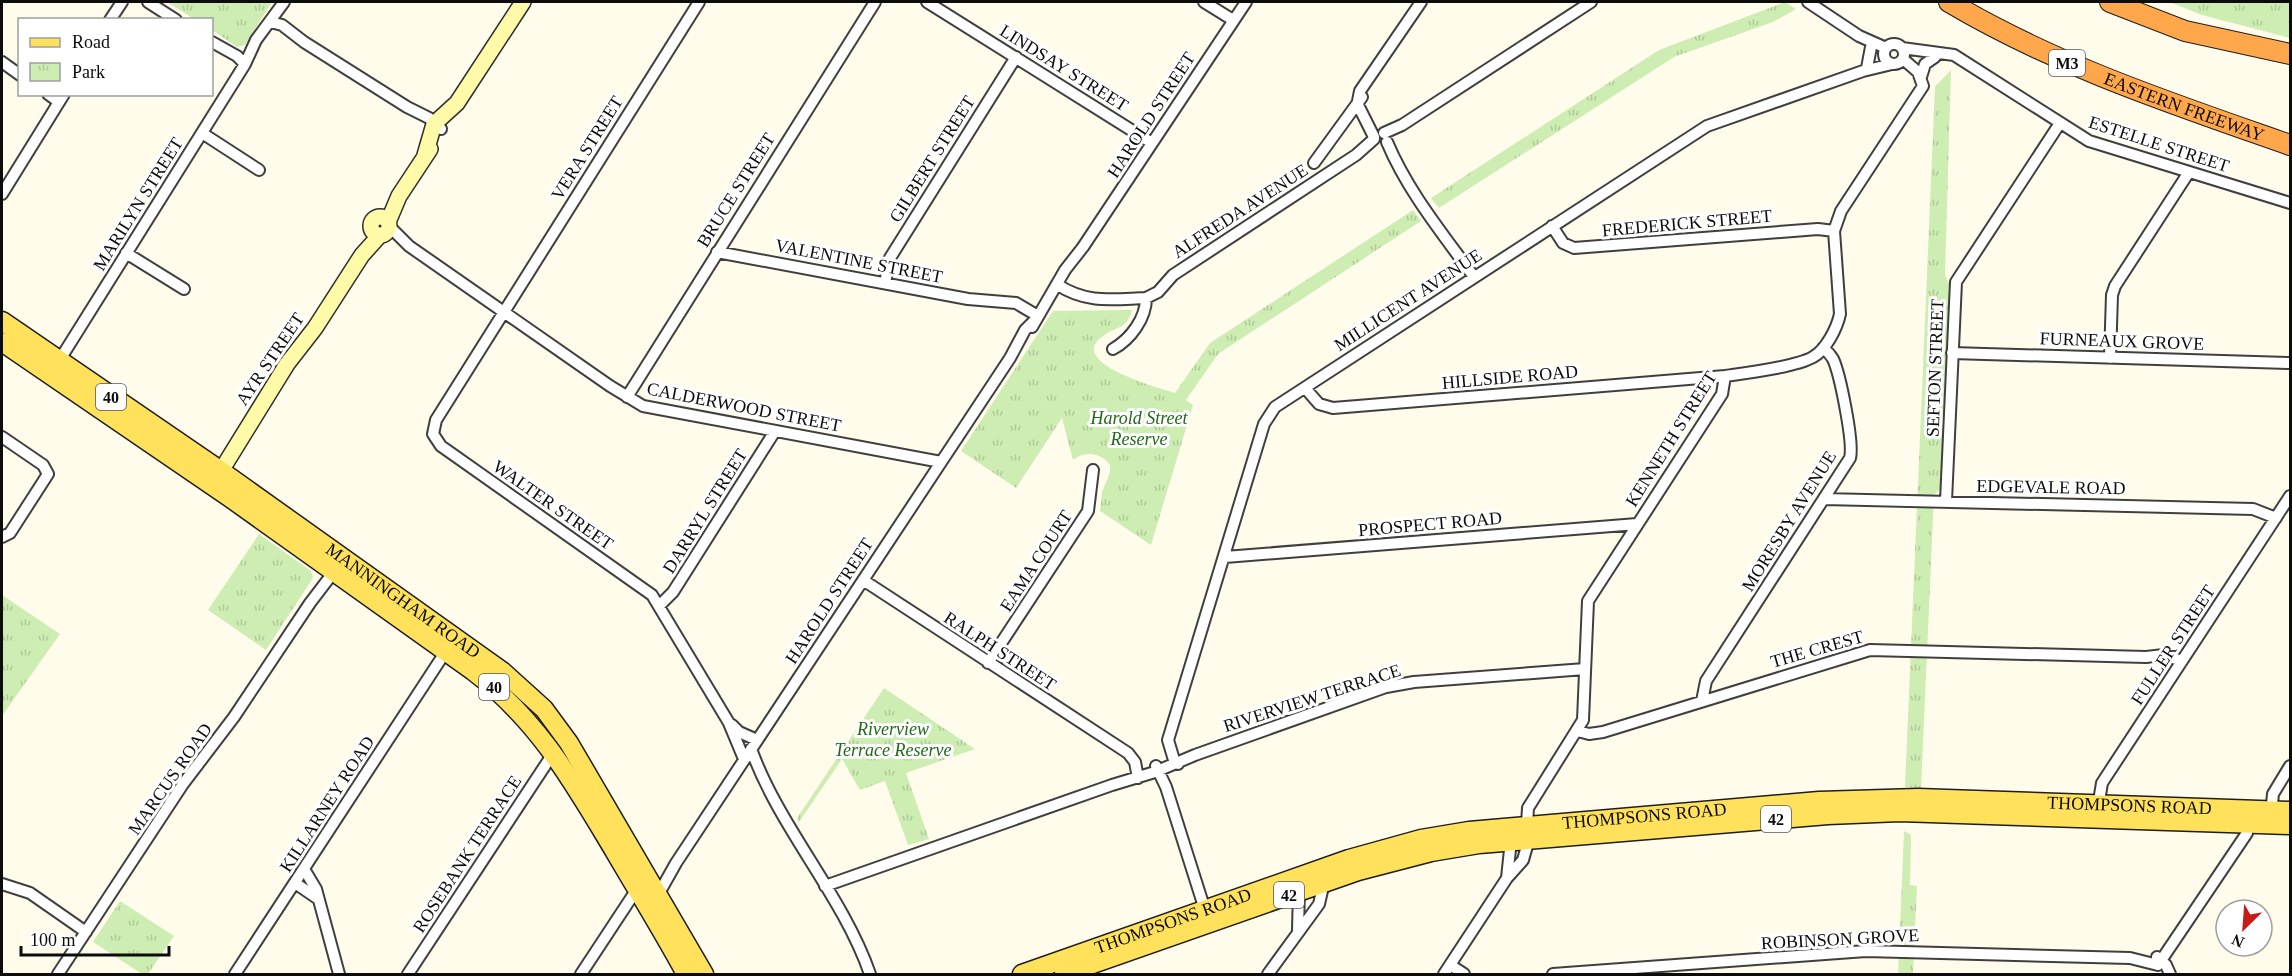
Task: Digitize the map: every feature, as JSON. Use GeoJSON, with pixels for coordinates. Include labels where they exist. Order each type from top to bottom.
{"type":"FeatureCollection","features":[{"type":"Feature","properties":{"kind":"highway","name":"EASTERN FREEWAY"},"geometry":{"type":"LineString","coordinates":[[1949,2],[2050,56],[2119,85],[2290,145]]}},
{"type":"Feature","properties":{"kind":"highway"},"geometry":{"type":"LineString","coordinates":[[2110,2],[2185,31],[2290,54]]}},
{"type":"Feature","properties":{"kind":"main road","name":"MANNINGHAM ROAD"},"geometry":{"type":"LineString","coordinates":[[2,321],[221,471],[332,565],[512,704],[554,752],[641,881],[658,895],[704,975]]}},
{"type":"Feature","properties":{"kind":"main road","name":"MANNINGHAM ROAD"},"geometry":{"type":"LineString","coordinates":[[2,342],[211,486],[502,671],[532,697],[569,743],[641,881],[686,975]]}},
{"type":"Feature","properties":{"kind":"main road","name":"THOMPSONS ROAD"},"geometry":{"type":"LineString","coordinates":[[1022,975],[1069,970],[1209,913],[1312,879],[1522,834],[1891,798],[2098,811],[2248,817],[2271,817],[2290,811]]}},
{"type":"Feature","properties":{"kind":"main road","name":"THOMPSONS ROAD"},"geometry":{"type":"LineString","coordinates":[[2271,817],[2290,825]]}},
{"type":"Feature","properties":{"kind":"main road","name":"THOMPSONS ROAD"},"geometry":{"type":"LineString","coordinates":[[1209,913],[1298,892],[1312,879]]}},
{"type":"Feature","properties":{"kind":"street"},"geometry":{"type":"LineString","coordinates":[[111,18],[122,2]]}},
{"type":"Feature","properties":{"kind":"street"},"geometry":{"type":"LineString","coordinates":[[148,2],[173,18]]}},
{"type":"Feature","properties":{"kind":"street","name":"MARILYN STREET"},"geometry":{"type":"LineString","coordinates":[[59,361],[245,64],[256,40],[284,2]]}},
{"type":"Feature","properties":{"kind":"street","name":"VERA STREET"},"geometry":{"type":"LineString","coordinates":[[504,312],[699,2]]}},
{"type":"Feature","properties":{"kind":"street","name":"BRUCE STREET"},"geometry":{"type":"LineString","coordinates":[[627,398],[875,2]]}},
{"type":"Feature","properties":{"kind":"street","name":"LINDSAY STREET"},"geometry":{"type":"LineString","coordinates":[[927,2],[1152,143]]}},
{"type":"Feature","properties":{"kind":"street"},"geometry":{"type":"LineString","coordinates":[[1204,2],[1233,20]]}},
{"type":"Feature","properties":{"kind":"street","name":"HAROLD STREET"},"geometry":{"type":"LineString","coordinates":[[658,895],[676,862],[1010,358],[1024,330],[1038,315],[1058,285],[1070,273],[1083,247],[1246,2]]}},
{"type":"Feature","properties":{"kind":"street"},"geometry":{"type":"LineString","coordinates":[[1314,163],[1344,118],[1358,103],[1369,80],[1421,2]]}},
{"type":"Feature","properties":{"kind":"street","name":"ALFREDA AVENUE"},"geometry":{"type":"LineString","coordinates":[[1146,298],[1158,292],[1173,275],[1591,2]]}},
{"type":"Feature","properties":{"kind":"street","name":"ESTELLE STREET"},"geometry":{"type":"LineString","coordinates":[[1808,2],[1894,56],[1947,53],[2089,141],[2290,203]]}},
{"type":"Feature","properties":{"kind":"street","name":"AYR STREET"},"geometry":{"type":"LineString","coordinates":[[211,486],[287,364],[315,328],[382,227],[425,155],[436,142],[437,126],[451,119],[457,104],[520,4]]}},
{"type":"Feature","properties":{"kind":"street"},"geometry":{"type":"LineString","coordinates":[[271,22],[284,33],[304,42],[437,126]]}},
{"type":"Feature","properties":{"kind":"street","name":"ESTELLE STREET"},"geometry":{"type":"LineString","coordinates":[[1859,36],[1871,48],[1894,56],[1935,57],[1963,61]]}},
{"type":"Feature","properties":{"kind":"street"},"geometry":{"type":"LineString","coordinates":[[213,43],[231,52],[245,64]]}},
{"type":"Feature","properties":{"kind":"street"},"geometry":{"type":"LineString","coordinates":[[1865,70],[1871,48]]}},
{"type":"Feature","properties":{"kind":"street"},"geometry":{"type":"LineString","coordinates":[[1894,56],[1921,77]]}},
{"type":"Feature","properties":{"kind":"street"},"geometry":{"type":"LineString","coordinates":[[1894,56],[1915,79],[1916,88],[1912,101]]}},
{"type":"Feature","properties":{"kind":"street","name":"MILLICENT AVENUE"},"geometry":{"type":"LineString","coordinates":[[1176,761],[1173,731],[1266,419],[1275,407],[1707,126],[1865,70],[1894,56]]}},
{"type":"Feature","properties":{"kind":"street","name":"GILBERT STREET"},"geometry":{"type":"LineString","coordinates":[[885,282],[890,258],[1017,57]]}},
{"type":"Feature","properties":{"kind":"street"},"geometry":{"type":"LineString","coordinates":[[1823,348],[1840,314],[1834,231],[1838,215],[1923,87],[1921,77],[1925,64],[1935,57]]}},
{"type":"Feature","properties":{"kind":"street"},"geometry":{"type":"LineString","coordinates":[[2,62],[18,74]]}},
{"type":"Feature","properties":{"kind":"street"},"geometry":{"type":"LineString","coordinates":[[2,194],[61,98]]}},
{"type":"Feature","properties":{"kind":"street"},"geometry":{"type":"LineString","coordinates":[[1358,103],[1364,116],[1471,279]]}},
{"type":"Feature","properties":{"kind":"street","name":"SEFTON STREET"},"geometry":{"type":"LineString","coordinates":[[1946,501],[1957,278],[2060,123]]}},
{"type":"Feature","properties":{"kind":"street"},"geometry":{"type":"LineString","coordinates":[[201,133],[259,170]]}},
{"type":"Feature","properties":{"kind":"street"},"geometry":{"type":"LineString","coordinates":[[2110,358],[2112,296],[2115,286],[2189,172]]}},
{"type":"Feature","properties":{"kind":"street","name":"FREDERICK STREET"},"geometry":{"type":"LineString","coordinates":[[1552,226],[1563,243],[1574,248],[1818,229],[1834,231]]}},
{"type":"Feature","properties":{"kind":"street","name":"CALDERWOOD STREET"},"geometry":{"type":"LineString","coordinates":[[382,227],[627,398],[649,408],[941,462]]}},
{"type":"Feature","properties":{"kind":"street","name":"VALENTINE STREET"},"geometry":{"type":"LineString","coordinates":[[717,252],[996,302],[1020,304],[1038,315]]}},
{"type":"Feature","properties":{"kind":"street"},"geometry":{"type":"LineString","coordinates":[[126,253],[184,289]]}},
{"type":"Feature","properties":{"kind":"street"},"geometry":{"type":"LineString","coordinates":[[1058,285],[1074,296],[1093,299],[1146,298],[1143,316],[1124,342],[1113,349]]}},
{"type":"Feature","properties":{"kind":"street","name":"WALTER STREET"},"geometry":{"type":"LineString","coordinates":[[504,312],[436,420],[433,430],[434,438],[441,446],[647,590],[660,605],[729,723],[741,764]]}},
{"type":"Feature","properties":{"kind":"street","name":"KENNETH STREET"},"geometry":{"type":"LineString","coordinates":[[1522,834],[1528,808],[1578,731],[1584,715],[1588,601],[1722,394],[1725,376],[1802,361],[1814,357],[1823,348]]}},
{"type":"Feature","properties":{"kind":"street","name":"MORESBY AVENUE"},"geometry":{"type":"LineString","coordinates":[[1702,701],[1706,681],[1848,463],[1852,445],[1834,363],[1823,348]]}},
{"type":"Feature","properties":{"kind":"street","name":"FURNEAUX GROVE"},"geometry":{"type":"LineString","coordinates":[[1952,353],[2290,363]]}},
{"type":"Feature","properties":{"kind":"street","name":"HILLSIDE ROAD"},"geometry":{"type":"LineString","coordinates":[[1305,387],[1319,404],[1333,408],[1725,376]]}},
{"type":"Feature","properties":{"kind":"street","name":"DARRYL STREET"},"geometry":{"type":"LineString","coordinates":[[660,605],[673,592],[775,431]]}},
{"type":"Feature","properties":{"kind":"street"},"geometry":{"type":"LineString","coordinates":[[2,437],[43,465],[48,474],[10,533],[2,537]]}},
{"type":"Feature","properties":{"kind":"street","name":"EAMA COURT"},"geometry":{"type":"LineString","coordinates":[[988,663],[1085,517],[1090,507],[1093,470]]}},
{"type":"Feature","properties":{"kind":"street","name":"FULLER STREET"},"geometry":{"type":"LineString","coordinates":[[2098,811],[2102,783],[2290,496]]}},
{"type":"Feature","properties":{"kind":"street","name":"EDGEVALE ROAD"},"geometry":{"type":"LineString","coordinates":[[1824,499],[2253,509],[2276,518]]}},
{"type":"Feature","properties":{"kind":"street","name":"PROSPECT ROAD"},"geometry":{"type":"LineString","coordinates":[[1225,557],[1637,524]]}},
{"type":"Feature","properties":{"kind":"street","name":"MARCUS ROAD"},"geometry":{"type":"LineString","coordinates":[[58,975],[176,794],[245,702],[332,565]]}},
{"type":"Feature","properties":{"kind":"street","name":"RALPH STREET"},"geometry":{"type":"LineString","coordinates":[[863,580],[1119,749],[1137,775]]}},
{"type":"Feature","properties":{"kind":"street","name":"THE CREST"},"geometry":{"type":"LineString","coordinates":[[1578,731],[1589,734],[1603,732],[1869,650],[2146,657],[2164,655],[2179,665]]}},
{"type":"Feature","properties":{"kind":"street","name":"KILLARNEY ROAD"},"geometry":{"type":"LineString","coordinates":[[235,975],[446,651]]}},
{"type":"Feature","properties":{"kind":"street","name":"RIVERVIEW TERRACE"},"geometry":{"type":"LineString","coordinates":[[825,886],[1398,684],[1585,669]]}},
{"type":"Feature","properties":{"kind":"street","name":"WALTER STREET"},"geometry":{"type":"LineString","coordinates":[[729,723],[754,744]]}},
{"type":"Feature","properties":{"kind":"street"},"geometry":{"type":"LineString","coordinates":[[754,744],[766,787]]}},
{"type":"Feature","properties":{"kind":"street","name":"ROSEBANK TERRACE"},"geometry":{"type":"LineString","coordinates":[[408,975],[554,752]]}},
{"type":"Feature","properties":{"kind":"street"},"geometry":{"type":"LineString","coordinates":[[741,764],[766,787],[858,942],[870,975]]}},
{"type":"Feature","properties":{"kind":"street"},"geometry":{"type":"LineString","coordinates":[[2271,817],[2273,794],[2290,766]]}},
{"type":"Feature","properties":{"kind":"street"},"geometry":{"type":"LineString","coordinates":[[1157,770],[1209,913]]}},
{"type":"Feature","properties":{"kind":"street"},"geometry":{"type":"LineString","coordinates":[[2170,975],[2161,967],[2247,833],[2248,817]]}},
{"type":"Feature","properties":{"kind":"street"},"geometry":{"type":"LineString","coordinates":[[1507,878],[1522,834]]}},
{"type":"Feature","properties":{"kind":"street"},"geometry":{"type":"LineString","coordinates":[[1464,975],[1448,971],[1507,878],[1523,860],[1522,834]]}},
{"type":"Feature","properties":{"kind":"street"},"geometry":{"type":"LineString","coordinates":[[581,975],[641,881],[665,872],[676,862]]}},
{"type":"Feature","properties":{"kind":"street"},"geometry":{"type":"LineString","coordinates":[[304,869],[314,883],[339,975]]}},
{"type":"Feature","properties":{"kind":"street"},"geometry":{"type":"LineString","coordinates":[[1268,975],[1298,930],[1319,904],[1322,891],[1312,879]]}},
{"type":"Feature","properties":{"kind":"street"},"geometry":{"type":"LineString","coordinates":[[295,883],[317,898]]}},
{"type":"Feature","properties":{"kind":"street"},"geometry":{"type":"LineString","coordinates":[[2,884],[30,893],[86,932]]}},
{"type":"Feature","properties":{"kind":"street"},"geometry":{"type":"LineString","coordinates":[[1298,892],[1298,930]]}},
{"type":"Feature","properties":{"kind":"street","name":"ROBINSON GROVE"},"geometry":{"type":"LineString","coordinates":[[1553,975],[1866,951],[2130,958],[2161,967]]}},
{"type":"Feature","properties":{"kind":"green space"},"geometry":{"type":"Polygon","coordinates":[[[167,2],[272,2],[245,45],[237,47],[213,31],[213,18],[192,18],[167,2]]]}},
{"type":"Feature","properties":{"kind":"green space"},"geometry":{"type":"Polygon","coordinates":[[[1785,2],[1796,9],[1773,22],[1674,57],[1439,208],[1431,198],[1659,50],[1785,2]]]}},
{"type":"Feature","properties":{"kind":"green space"},"geometry":{"type":"Polygon","coordinates":[[[2169,2],[2290,2],[2290,38],[2202,15],[2169,2]]]}},
{"type":"Feature","properties":{"kind":"green space"},"geometry":{"type":"Polygon","coordinates":[[[1951,70],[1945,275],[1950,286],[1942,481],[1940,489],[1934,495],[1921,788],[1905,787],[1935,87],[1951,70]]]}},
{"type":"Feature","properties":{"kind":"green space","name":"Harold Street Reserve"},"geometry":{"type":"Polygon","coordinates":[[[1413,210],[1421,221],[1218,354],[1186,400],[1193,405],[1151,545],[1100,511],[1102,492],[1110,473],[1110,465],[1102,457],[1092,454],[1082,455],[1073,460],[1062,418],[1016,488],[961,451],[1053,311],[1132,310],[1124,325],[1103,336],[1094,346],[1096,356],[1105,365],[1120,373],[1175,393],[1210,343],[1413,210]]]}},
{"type":"Feature","properties":{"kind":"green space"},"geometry":{"type":"Polygon","coordinates":[[[259,534],[311,571],[313,578],[266,650],[208,610],[259,534]]]}},
{"type":"Feature","properties":{"kind":"green space"},"geometry":{"type":"Polygon","coordinates":[[[2,595],[60,634],[2,716],[2,595]]]}},
{"type":"Feature","properties":{"kind":"green space","name":"Riverview Terrace Reserve"},"geometry":{"type":"Polygon","coordinates":[[[884,688],[975,749],[906,773],[929,839],[908,845],[885,781],[860,790],[842,759],[799,822],[797,818],[884,688]]]}},
{"type":"Feature","properties":{"kind":"green space"},"geometry":{"type":"Polygon","coordinates":[[[1904,831],[1911,835],[1910,885],[1917,886],[1913,974],[1898,974],[1904,831]]]}},
{"type":"Feature","properties":{"kind":"green space"},"geometry":{"type":"Polygon","coordinates":[[[120,901],[174,936],[148,974],[142,974],[93,942],[120,901]]]}}]}
